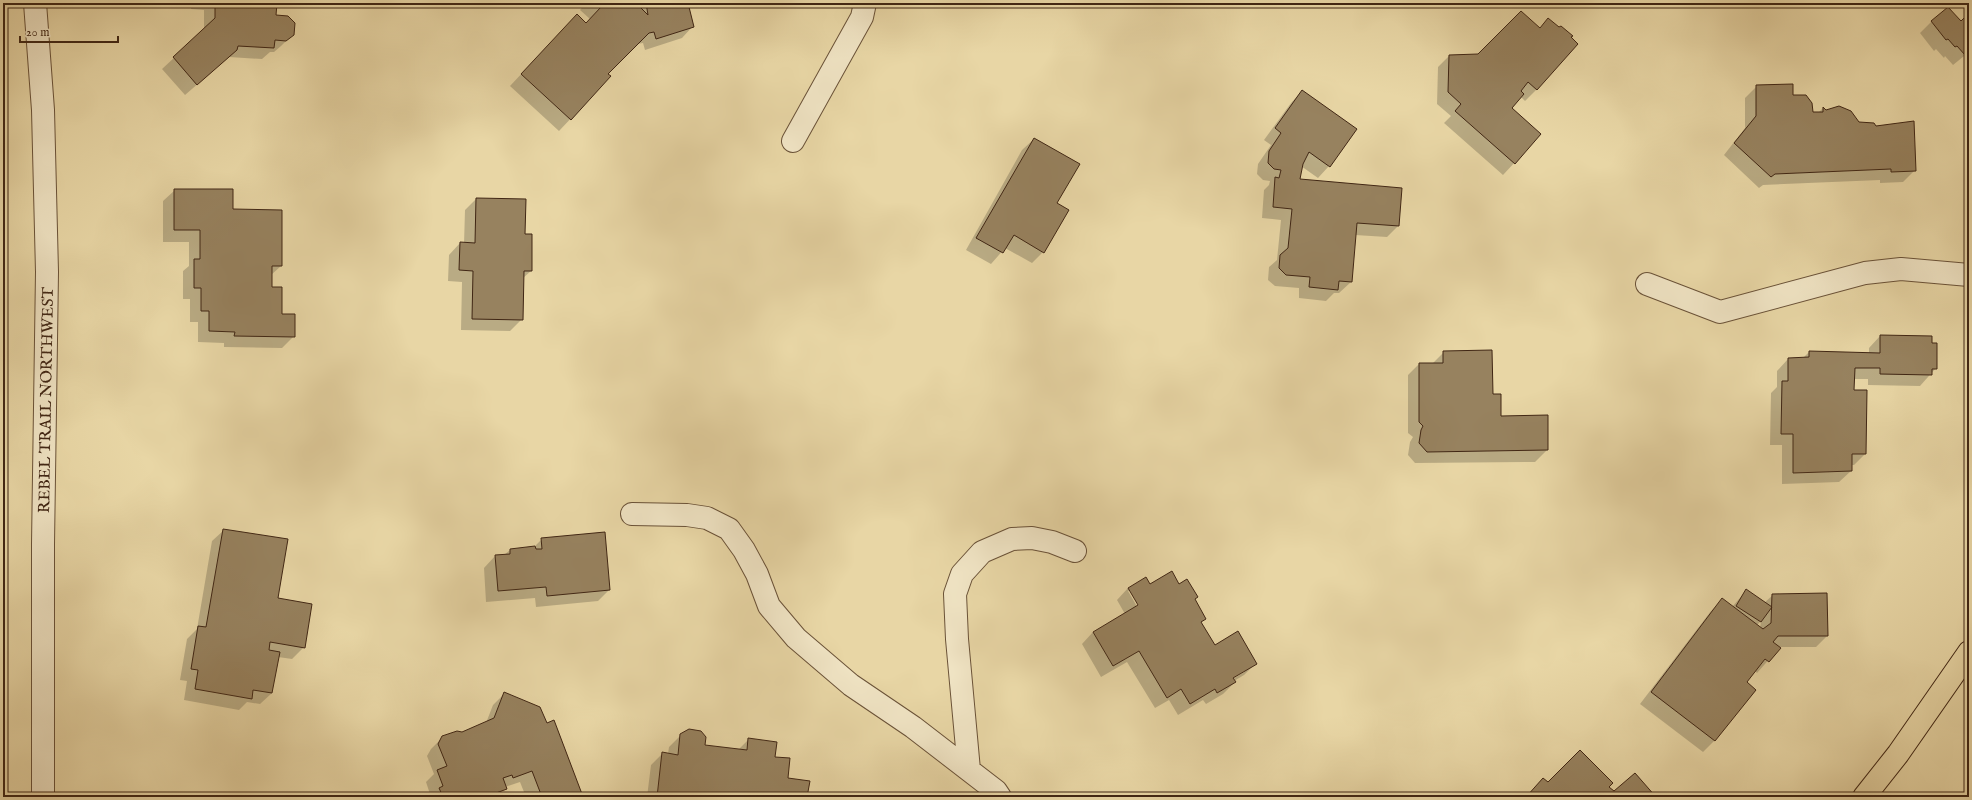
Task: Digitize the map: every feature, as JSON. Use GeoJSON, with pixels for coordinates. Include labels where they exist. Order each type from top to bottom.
{"type":"FeatureCollection","features":[{"type":"Feature","properties":{"kind":"main road"},"geometry":{"type":"LineString","coordinates":[[1864,797],[1898,754],[1969,652]]}},
{"type":"Feature","properties":{"kind":"street","name":"REBEL TRAIL NORTHWEST"},"geometry":{"type":"LineString","coordinates":[[35,3],[43,110],[47,272],[43,544],[43,797]]}},
{"type":"Feature","properties":{"kind":"street"},"geometry":{"type":"LineString","coordinates":[[793,141],[862,17],[865,3]]}},
{"type":"Feature","properties":{"kind":"street"},"geometry":{"type":"LineString","coordinates":[[1647,284],[1720,312],[1865,273],[1901,270],[1969,275]]}},
{"type":"Feature","properties":{"kind":"street"},"geometry":{"type":"LineString","coordinates":[[632,514],[687,515],[707,518],[729,528],[744,550],[757,574],[769,606],[796,638],[851,685],[913,728],[969,770],[996,791],[1000,797]]}},
{"type":"Feature","properties":{"kind":"street"},"geometry":{"type":"LineString","coordinates":[[969,770],[957,639],[955,594],[962,574],[982,552],[1012,539],[1032,538],[1065,546],[1075,551]]}},
{"type":"Feature","properties":{"kind":"building"},"geometry":{"type":"Polygon","coordinates":[[[215,3],[277,3],[276,15],[288,16],[295,23],[294,35],[286,41],[275,40],[274,48],[238,46],[237,50],[197,85],[173,57],[215,18],[215,3]]]}},
{"type":"Feature","properties":{"kind":"building"},"geometry":{"type":"Polygon","coordinates":[[[596,3],[636,3],[648,15],[646,3],[688,3],[694,27],[656,39],[654,32],[649,33],[608,74],[611,76],[571,120],[521,74],[577,14],[586,23],[601,7],[596,3]]]}},
{"type":"Feature","properties":{"kind":"building"},"geometry":{"type":"Polygon","coordinates":[[[1948,7],[1961,21],[1965,17],[1969,22],[1969,51],[1965,55],[1957,46],[1955,47],[1948,39],[1946,40],[1931,21],[1948,7]]]}},
{"type":"Feature","properties":{"kind":"building"},"geometry":{"type":"Polygon","coordinates":[[[1521,11],[1540,28],[1548,18],[1573,36],[1571,37],[1578,44],[1537,90],[1528,82],[1521,91],[1524,94],[1512,108],[1541,134],[1515,164],[1455,111],[1461,104],[1448,92],[1449,55],[1478,54],[1521,11]]]}},
{"type":"Feature","properties":{"kind":"building"},"geometry":{"type":"Polygon","coordinates":[[[1793,84],[1793,95],[1806,95],[1812,103],[1813,112],[1823,112],[1823,107],[1826,110],[1839,106],[1851,111],[1859,122],[1874,123],[1876,126],[1914,121],[1916,171],[1891,172],[1891,169],[1775,174],[1771,177],[1734,143],[1756,116],[1756,85],[1793,84]]]}},
{"type":"Feature","properties":{"kind":"building"},"geometry":{"type":"Polygon","coordinates":[[[1302,90],[1357,129],[1330,167],[1309,152],[1303,164],[1300,179],[1402,188],[1399,226],[1357,223],[1352,282],[1339,281],[1338,290],[1309,287],[1310,277],[1286,275],[1279,268],[1280,255],[1288,248],[1292,209],[1273,207],[1275,177],[1279,178],[1281,170],[1274,169],[1268,163],[1269,151],[1281,133],[1275,128],[1302,90]]]}},
{"type":"Feature","properties":{"kind":"building"},"geometry":{"type":"Polygon","coordinates":[[[1034,138],[1080,164],[1057,203],[1069,210],[1044,253],[1014,235],[1003,253],[976,238],[1034,138]]]}},
{"type":"Feature","properties":{"kind":"building"},"geometry":{"type":"Polygon","coordinates":[[[174,189],[233,189],[233,209],[282,210],[282,266],[272,266],[272,287],[282,287],[282,314],[295,314],[295,337],[234,336],[235,332],[209,331],[209,311],[201,311],[201,288],[194,288],[194,259],[200,259],[200,230],[174,230],[174,189]]]}},
{"type":"Feature","properties":{"kind":"building"},"geometry":{"type":"Polygon","coordinates":[[[476,198],[526,199],[525,234],[532,234],[532,271],[524,271],[523,320],[472,319],[473,271],[459,270],[460,242],[475,243],[476,198]]]}},
{"type":"Feature","properties":{"kind":"building"},"geometry":{"type":"Polygon","coordinates":[[[1880,335],[1932,336],[1932,343],[1937,343],[1937,369],[1932,369],[1932,375],[1880,374],[1880,368],[1855,368],[1854,390],[1867,390],[1866,454],[1852,454],[1852,471],[1793,473],[1793,434],[1781,434],[1782,381],[1788,381],[1788,358],[1809,357],[1809,351],[1880,353],[1880,335]]]}},
{"type":"Feature","properties":{"kind":"building"},"geometry":{"type":"Polygon","coordinates":[[[1492,350],[1493,394],[1501,394],[1501,416],[1548,415],[1548,450],[1427,452],[1419,443],[1423,426],[1419,422],[1419,363],[1443,363],[1443,351],[1492,350]]]}},
{"type":"Feature","properties":{"kind":"building"},"geometry":{"type":"Polygon","coordinates":[[[223,529],[288,539],[278,598],[312,604],[305,648],[270,642],[269,650],[280,652],[272,693],[253,690],[252,699],[195,689],[198,670],[191,669],[198,626],[206,627],[223,529]]]}},
{"type":"Feature","properties":{"kind":"building"},"geometry":{"type":"Polygon","coordinates":[[[605,532],[610,590],[547,596],[546,587],[498,591],[495,555],[510,554],[510,549],[535,546],[536,549],[542,549],[541,538],[605,532]]]}},
{"type":"Feature","properties":{"kind":"building"},"geometry":{"type":"Polygon","coordinates":[[[1172,571],[1179,584],[1187,579],[1198,597],[1195,599],[1206,619],[1201,622],[1215,645],[1238,631],[1257,664],[1233,678],[1236,682],[1217,693],[1215,689],[1190,704],[1181,689],[1167,698],[1139,651],[1113,666],[1093,632],[1138,605],[1128,588],[1146,577],[1150,584],[1172,571]]]}},
{"type":"Feature","properties":{"kind":"building"},"geometry":{"type":"Polygon","coordinates":[[[1746,589],[1772,607],[1761,622],[1736,606],[1746,589]]]}},
{"type":"Feature","properties":{"kind":"building"},"geometry":{"type":"Polygon","coordinates":[[[1827,593],[1828,636],[1778,636],[1773,642],[1781,648],[1769,662],[1765,659],[1747,682],[1756,690],[1715,741],[1651,692],[1722,598],[1763,629],[1771,623],[1772,594],[1827,593]]]}},
{"type":"Feature","properties":{"kind":"building"},"geometry":{"type":"Polygon","coordinates":[[[504,692],[540,707],[547,723],[554,720],[582,794],[575,797],[542,797],[532,771],[513,778],[512,775],[503,778],[507,789],[485,797],[443,797],[439,788],[443,786],[437,770],[447,766],[438,744],[442,736],[457,731],[462,732],[494,718],[504,692]]]}},
{"type":"Feature","properties":{"kind":"building"},"geometry":{"type":"Polygon","coordinates":[[[689,729],[701,731],[706,737],[705,745],[747,750],[748,738],[777,742],[775,757],[790,758],[788,778],[810,781],[807,797],[657,797],[662,752],[678,755],[680,734],[689,729]]]}},
{"type":"Feature","properties":{"kind":"building"},"geometry":{"type":"Polygon","coordinates":[[[1580,750],[1613,783],[1609,787],[1614,791],[1635,773],[1656,797],[1526,797],[1543,778],[1548,782],[1580,750]]]}}]}
